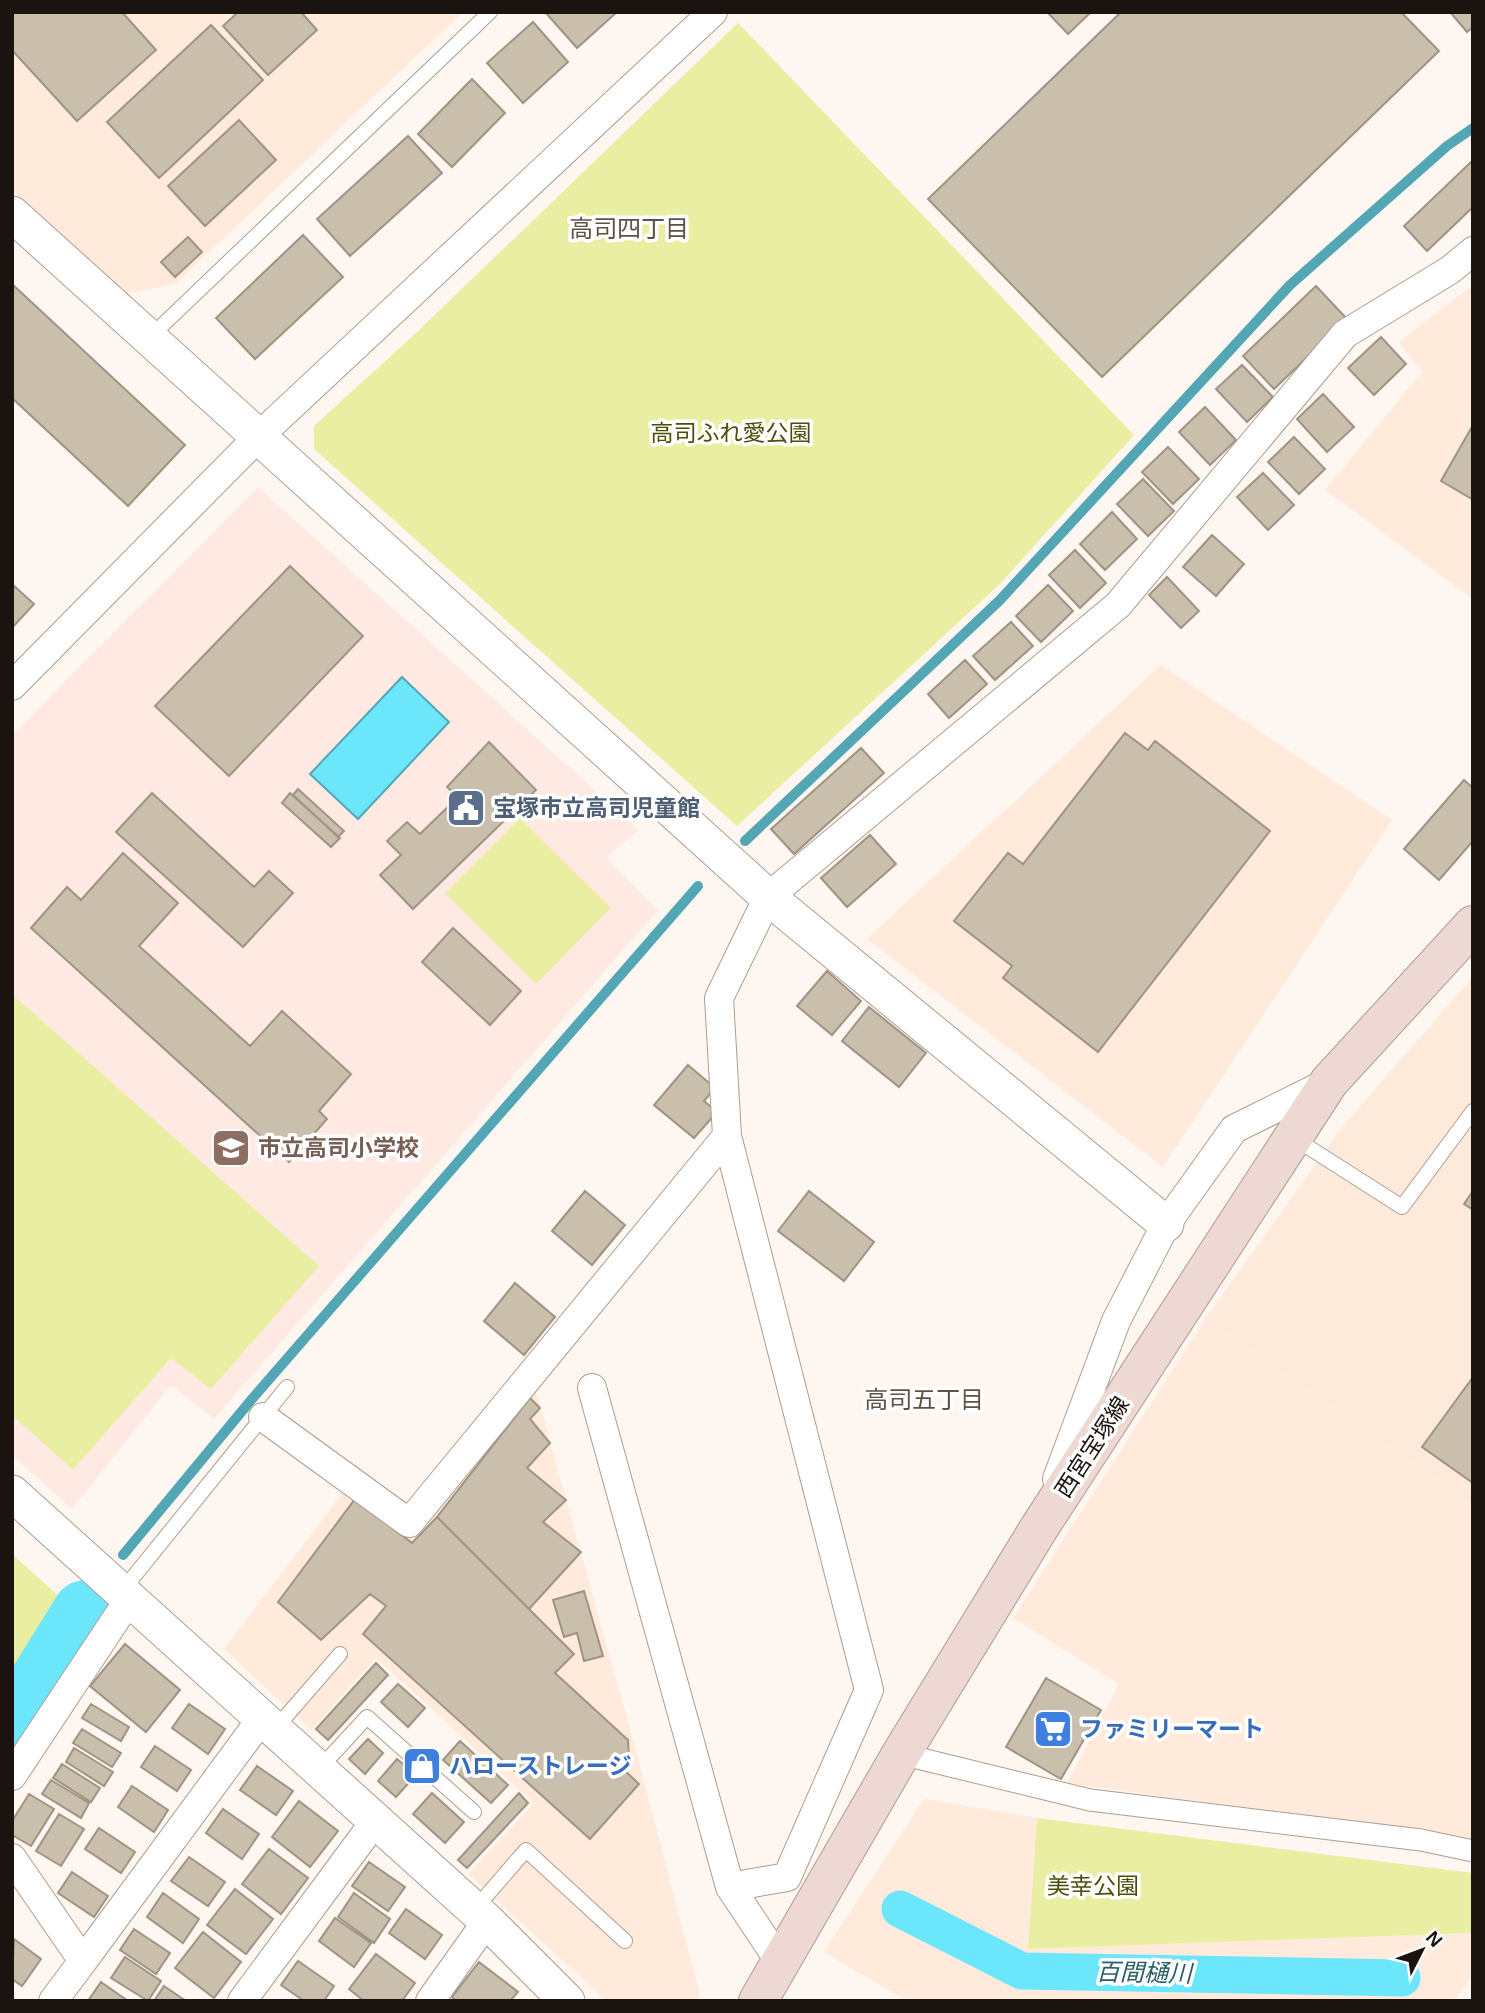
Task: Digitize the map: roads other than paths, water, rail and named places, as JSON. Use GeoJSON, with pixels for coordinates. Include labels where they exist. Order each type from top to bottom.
{"type":"FeatureCollection","features":[{"type":"Feature","properties":{"kind":"main road","name":"西宮宝塚線"},"geometry":{"type":"LineString","coordinates":[[758,2001],[901,1754],[1039,1528],[1329,1082],[1473,925]]}},
{"type":"Feature","properties":{"kind":"street"},"geometry":{"type":"LineString","coordinates":[[12,686],[259,436],[713,12]]}},
{"type":"Feature","properties":{"kind":"street"},"geometry":{"type":"LineString","coordinates":[[12,214],[768,897],[1167,1224]]}},
{"type":"Feature","properties":{"kind":"street"},"geometry":{"type":"LineString","coordinates":[[730,1887],[787,1877],[869,1690],[727,1136],[719,998],[768,897],[1118,604],[1345,334],[1450,270],[1473,251]]}},
{"type":"Feature","properties":{"kind":"street"},"geometry":{"type":"LineString","coordinates":[[1039,1528],[1116,1321],[1167,1224],[1234,1129],[1329,1082]]}},
{"type":"Feature","properties":{"kind":"street"},"geometry":{"type":"LineString","coordinates":[[263,1417],[409,1522],[727,1136]]}},
{"type":"Feature","properties":{"kind":"street"},"geometry":{"type":"LineString","coordinates":[[592,1388],[730,1887],[780,1962]]}},
{"type":"Feature","properties":{"kind":"street"},"geometry":{"type":"LineString","coordinates":[[12,1493],[481,1915],[567,2001]]}},
{"type":"Feature","properties":{"kind":"street"},"geometry":{"type":"LineString","coordinates":[[12,1776],[126,1594]]}},
{"type":"Feature","properties":{"kind":"street"},"geometry":{"type":"LineString","coordinates":[[53,2001],[269,1723]]}},
{"type":"Feature","properties":{"kind":"street"},"geometry":{"type":"LineString","coordinates":[[901,1754],[1090,1800],[1421,1840],[1473,1851]]}},
{"type":"Feature","properties":{"kind":"street"},"geometry":{"type":"LineString","coordinates":[[242,2001],[376,1820]]}},
{"type":"Feature","properties":{"kind":"street"},"geometry":{"type":"LineString","coordinates":[[12,1858],[83,1961]]}},
{"type":"Feature","properties":{"kind":"street"},"geometry":{"type":"LineString","coordinates":[[430,2001],[481,1915]]}},
{"type":"Feature","properties":{"kind":"lane"},"geometry":{"type":"LineString","coordinates":[[149,338],[490,12]]}},
{"type":"Feature","properties":{"kind":"lane"},"geometry":{"type":"LineString","coordinates":[[1294,1138],[1402,1207],[1473,1111]]}},
{"type":"Feature","properties":{"kind":"lane"},"geometry":{"type":"LineString","coordinates":[[126,1594],[287,1387]]}},
{"type":"Feature","properties":{"kind":"lane"},"geometry":{"type":"LineString","coordinates":[[269,1723],[340,1654]]}},
{"type":"Feature","properties":{"kind":"lane"},"geometry":{"type":"LineString","coordinates":[[319,1769],[367,1717],[474,1812]]}},
{"type":"Feature","properties":{"kind":"lane"},"geometry":{"type":"LineString","coordinates":[[481,1915],[526,1850],[625,1941]]}},
{"type":"Feature","properties":{"kind":"water"},"geometry":{"type":"Polygon","coordinates":[[[402,677],[449,722],[358,819],[310,774],[402,677]]]}},
{"type":"Feature","properties":{"kind":"waterway"},"geometry":{"type":"LineString","coordinates":[[745,841],[1000,600],[1290,285],[1447,146],[1473,128]]}},
{"type":"Feature","properties":{"kind":"waterway"},"geometry":{"type":"LineString","coordinates":[[123,1555],[252,1399],[698,886]]}},
{"type":"Feature","properties":{"kind":"waterway"},"geometry":{"type":"LineString","coordinates":[[12,1728],[84,1612]]}},
{"type":"Feature","properties":{"kind":"waterway","name":"百間樋川"},"geometry":{"type":"LineString","coordinates":[[900,1909],[1022,1971],[1402,1978]]}},
{"type":"Feature","properties":{"kind":"place","name":"宝塚市立高司児童館"},"geometry":{"type":"Point","coordinates":[466,808]}},
{"type":"Feature","properties":{"kind":"place","name":"市立高司小学校"},"geometry":{"type":"Point","coordinates":[231,1148]}},
{"type":"Feature","properties":{"kind":"place","name":"ファミリーマート"},"geometry":{"type":"Point","coordinates":[1053,1729]}},
{"type":"Feature","properties":{"kind":"place","name":"ハローストレージ"},"geometry":{"type":"Point","coordinates":[422,1766]}},
{"type":"Feature","properties":{"kind":"district","name":"高司四丁目"},"geometry":{"type":"Point","coordinates":[629,229]}},
{"type":"Feature","properties":{"kind":"district","name":"高司五丁目"},"geometry":{"type":"Point","coordinates":[924,1400]}},
{"type":"Feature","properties":{"kind":"park label","name":"高司ふれ愛公園"},"geometry":{"type":"Point","coordinates":[731,433]}},
{"type":"Feature","properties":{"kind":"park label","name":"美幸公園"},"geometry":{"type":"Point","coordinates":[1093,1886]}}]}
